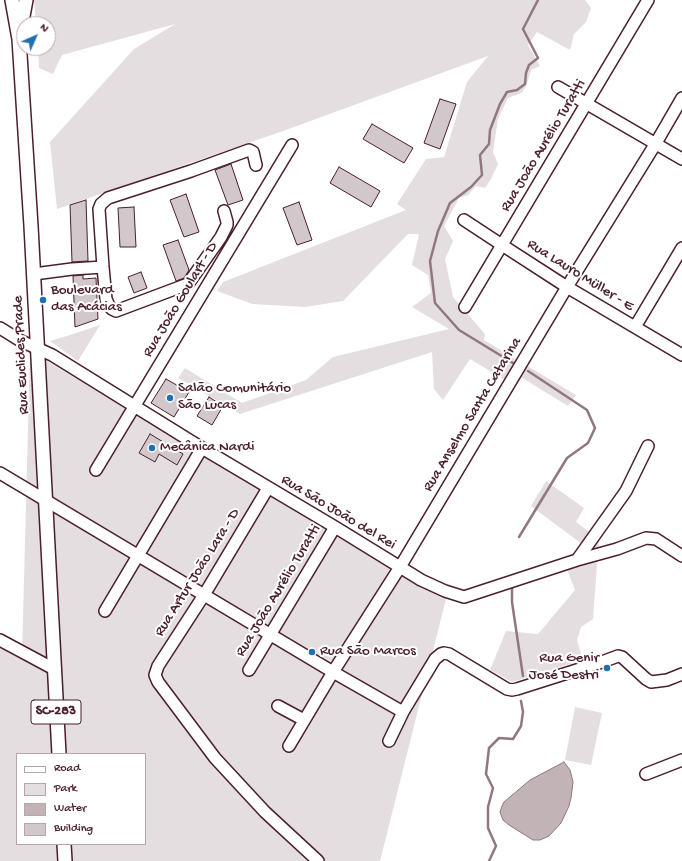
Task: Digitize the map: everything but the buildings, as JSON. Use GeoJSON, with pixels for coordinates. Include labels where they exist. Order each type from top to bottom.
{"type":"FeatureCollection","features":[{"type":"Feature","properties":{"kind":"main road","name":"Rua Euclides Prade"},"geometry":{"type":"LineString","coordinates":[[12,0],[16,22]]}},
{"type":"Feature","properties":{"kind":"main road"},"geometry":{"type":"LineString","coordinates":[[15,0],[20,0]]}},
{"type":"Feature","properties":{"kind":"main road","name":"Rua Euclides Prade"},"geometry":{"type":"LineString","coordinates":[[23,16],[26,0]]}},
{"type":"Feature","properties":{"kind":"main road","name":"Rua Euclides Prade"},"geometry":{"type":"LineString","coordinates":[[20,56],[34,274],[54,669]]}},
{"type":"Feature","properties":{"kind":"main road","name":"SC-283"},"geometry":{"type":"LineString","coordinates":[[54,669],[59,753]]}},
{"type":"Feature","properties":{"kind":"main road"},"geometry":{"type":"LineString","coordinates":[[64,845],[64,861]]}},
{"type":"Feature","properties":{"kind":"street","name":"Rua João Aurélio Turatti"},"geometry":{"type":"LineString","coordinates":[[465,307],[648,0]]}},
{"type":"Feature","properties":{"kind":"street"},"geometry":{"type":"LineString","coordinates":[[558,87],[682,159]]}},
{"type":"Feature","properties":{"kind":"street","name":"Rua Anselmo Santa Catarina"},"geometry":{"type":"LineString","coordinates":[[289,746],[333,672],[400,567],[682,98]]}},
{"type":"Feature","properties":{"kind":"street","name":"Rua João Goulart - D"},"geometry":{"type":"LineString","coordinates":[[96,470],[292,145]]}},
{"type":"Feature","properties":{"kind":"street"},"geometry":{"type":"LineString","coordinates":[[224,212],[227,225],[221,237],[188,284],[116,311],[109,306],[106,299],[103,267],[99,209],[101,204],[108,198],[249,150],[252,152],[256,165]]}},
{"type":"Feature","properties":{"kind":"street","name":"Rua Lauro Müller - E"},"geometry":{"type":"LineString","coordinates":[[464,220],[567,287],[682,355]]}},
{"type":"Feature","properties":{"kind":"street"},"geometry":{"type":"LineString","coordinates":[[635,327],[682,248]]}},
{"type":"Feature","properties":{"kind":"street"},"geometry":{"type":"LineString","coordinates":[[34,274],[103,267]]}},
{"type":"Feature","properties":{"kind":"street","name":"Rua São João del Rei"},"geometry":{"type":"LineString","coordinates":[[0,328],[52,355],[202,448],[400,567],[445,591],[464,598],[577,560],[617,549],[646,538],[656,539],[682,556]]}},
{"type":"Feature","properties":{"kind":"street"},"geometry":{"type":"LineString","coordinates":[[577,560],[626,490],[648,446]]}},
{"type":"Feature","properties":{"kind":"street"},"geometry":{"type":"LineString","coordinates":[[105,611],[202,448]]}},
{"type":"Feature","properties":{"kind":"street"},"geometry":{"type":"LineString","coordinates":[[0,475],[45,500],[333,672],[404,712]]}},
{"type":"Feature","properties":{"kind":"street","name":"Rua Artur João Lara - D"},"geometry":{"type":"LineString","coordinates":[[268,488],[204,595],[158,666],[155,675],[158,682],[215,758],[265,812],[318,861]]}},
{"type":"Feature","properties":{"kind":"street","name":"Rua João Aurélio Turatti"},"geometry":{"type":"LineString","coordinates":[[249,670],[335,527]]}},
{"type":"Feature","properties":{"kind":"street"},"geometry":{"type":"LineString","coordinates":[[0,640],[54,669]]}},
{"type":"Feature","properties":{"kind":"street"},"geometry":{"type":"LineString","coordinates":[[389,741],[435,659],[444,653],[449,654],[507,689],[512,690],[517,690],[618,656],[622,657],[646,679],[652,682],[667,680],[682,674]]}},
{"type":"Feature","properties":{"kind":"street"},"geometry":{"type":"LineString","coordinates":[[278,706],[304,720]]}},
{"type":"Feature","properties":{"kind":"street"},"geometry":{"type":"LineString","coordinates":[[646,774],[682,760]]}},
{"type":"Feature","properties":{"kind":"green space"},"geometry":{"type":"Polygon","coordinates":[[[34,0],[585,0],[591,8],[586,22],[574,34],[570,50],[537,32],[528,45],[540,66],[531,70],[527,84],[522,93],[508,98],[498,119],[493,152],[498,164],[485,188],[476,186],[468,195],[459,198],[444,226],[453,241],[445,259],[453,297],[485,334],[484,340],[576,395],[568,406],[511,371],[505,380],[470,359],[443,400],[434,389],[432,352],[240,414],[178,378],[185,368],[242,403],[306,380],[333,357],[449,329],[412,307],[431,293],[428,275],[412,265],[419,234],[408,234],[343,301],[305,307],[252,304],[217,291],[223,282],[406,210],[397,204],[426,159],[444,157],[467,82],[488,56],[283,131],[57,209],[50,142],[134,49],[175,24],[62,55],[53,74],[39,68],[38,56],[56,56],[56,16],[35,16],[34,0]]]}},
{"type":"Feature","properties":{"kind":"green space"},"geometry":{"type":"Polygon","coordinates":[[[100,325],[78,361],[50,341],[67,336],[100,325]]]}},
{"type":"Feature","properties":{"kind":"green space"},"geometry":{"type":"Polygon","coordinates":[[[30,351],[446,599],[380,861],[0,861],[0,646],[22,656],[30,351]]]}},
{"type":"Feature","properties":{"kind":"green space"},"geometry":{"type":"Polygon","coordinates":[[[546,481],[584,508],[576,522],[599,539],[593,619],[581,627],[577,640],[583,660],[512,682],[490,670],[506,631],[538,634],[575,590],[567,569],[582,544],[531,506],[546,481]]]}},
{"type":"Feature","properties":{"kind":"green space"},"geometry":{"type":"Polygon","coordinates":[[[575,707],[602,713],[591,765],[565,760],[575,707]]]}},
{"type":"Feature","properties":{"kind":"water"},"geometry":{"type":"Polygon","coordinates":[[[564,762],[570,770],[573,782],[571,798],[561,823],[549,836],[540,840],[533,840],[503,820],[500,812],[504,802],[530,780],[564,762]]]}},
{"type":"Feature","properties":{"kind":"waterway"},"geometry":{"type":"LineString","coordinates":[[513,363],[459,330],[435,303],[430,261],[438,231],[450,203],[471,187],[482,175],[480,155],[489,144],[490,130],[500,104],[507,92],[517,90],[525,84],[526,73],[529,65],[538,58],[523,29],[538,0]]}},
{"type":"Feature","properties":{"kind":"waterway"},"geometry":{"type":"LineString","coordinates":[[519,537],[567,458],[588,443],[595,428],[587,410],[528,371]]}},
{"type":"Feature","properties":{"kind":"waterway"},"geometry":{"type":"LineString","coordinates":[[512,587],[512,602],[523,676]]}},
{"type":"Feature","properties":{"kind":"waterway"},"geometry":{"type":"LineString","coordinates":[[489,861],[496,846],[488,828],[488,807],[493,788],[486,774],[489,748],[499,738],[513,739],[521,726],[523,712],[521,701]]}},
{"type":"Feature","properties":{"kind":"place","name":"Boulevard das Acácias"},"geometry":{"type":"Point","coordinates":[43,300]}},
{"type":"Feature","properties":{"kind":"place","name":"Salão Comunitário São Lucas"},"geometry":{"type":"Point","coordinates":[170,398]}},
{"type":"Feature","properties":{"kind":"place","name":"Mecânica Nardi"},"geometry":{"type":"Point","coordinates":[152,448]}},
{"type":"Feature","properties":{"kind":"place","name":"Rua São Marcos"},"geometry":{"type":"Point","coordinates":[312,652]}},
{"type":"Feature","properties":{"kind":"place","name":"Rua Genir José Destri"},"geometry":{"type":"Point","coordinates":[607,668]}}]}
